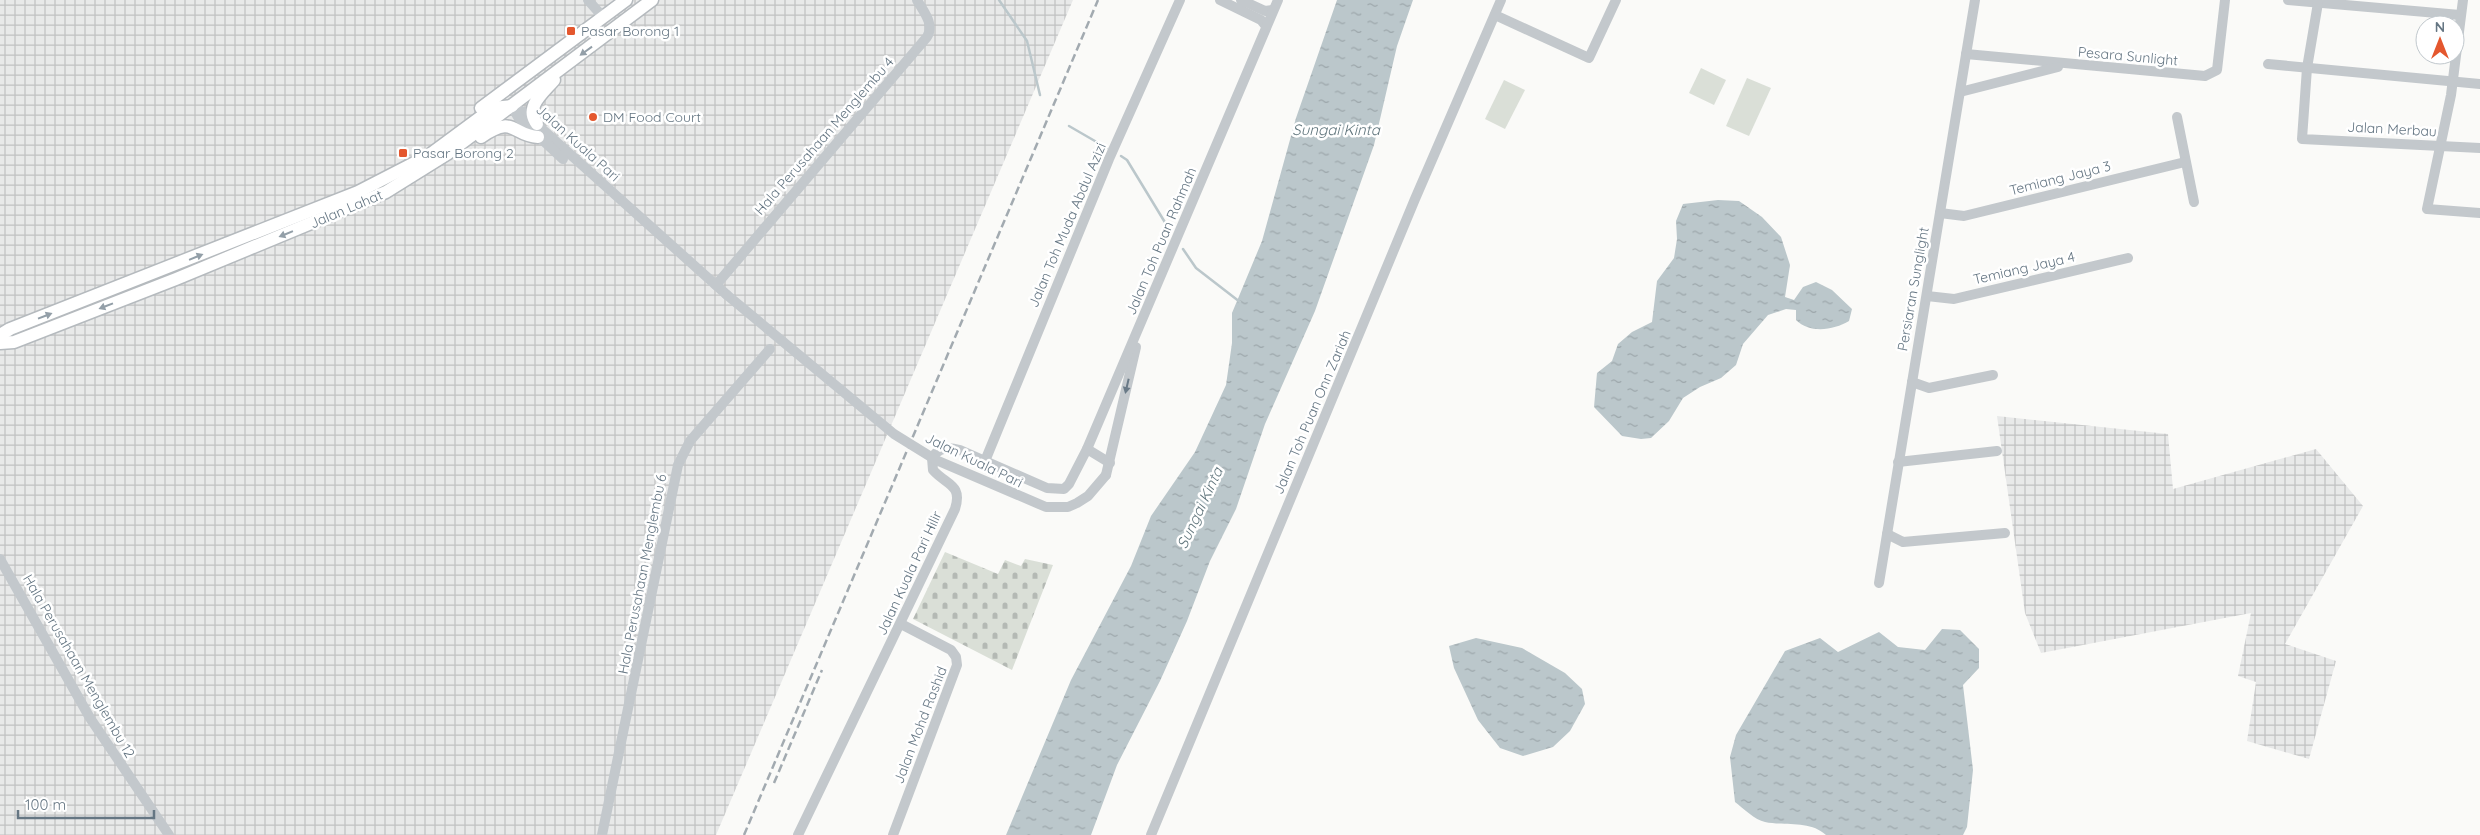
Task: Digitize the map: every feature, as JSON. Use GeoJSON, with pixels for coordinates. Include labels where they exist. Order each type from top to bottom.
{"type":"FeatureCollection","features":[{"type":"Feature","properties":{"kind":"main road"},"geometry":{"type":"LineString","coordinates":[[399,170],[602,16],[626,0]]}},
{"type":"Feature","properties":{"kind":"main road","name":"Jalan Lahat"},"geometry":{"type":"LineString","coordinates":[[0,343],[14,342],[184,276],[363,203],[411,178],[512,106],[652,0]]}},
{"type":"Feature","properties":{"kind":"main road"},"geometry":{"type":"LineString","coordinates":[[0,335],[10,329],[358,192],[428,156],[493,108],[512,106],[518,90],[591,32],[602,20],[602,16]]}},
{"type":"Feature","properties":{"kind":"main road"},"geometry":{"type":"LineString","coordinates":[[411,178],[449,159],[491,130],[502,126],[510,126],[538,131],[532,112],[534,106],[562,68]]}},
{"type":"Feature","properties":{"kind":"street"},"geometry":{"type":"LineString","coordinates":[[588,0],[602,16]]}},
{"type":"Feature","properties":{"kind":"street","name":"Hala Perusahaan Menglembu 4"},"geometry":{"type":"LineString","coordinates":[[716,285],[928,37],[929,21],[917,0]]}},
{"type":"Feature","properties":{"kind":"street","name":"Jalan Toh Muda Abdul Azizi"},"geometry":{"type":"LineString","coordinates":[[984,461],[1109,159],[1180,0]]}},
{"type":"Feature","properties":{"kind":"street"},"geometry":{"type":"LineString","coordinates":[[1220,0],[1261,20],[1266,26]]}},
{"type":"Feature","properties":{"kind":"street"},"geometry":{"type":"LineString","coordinates":[[1241,0],[1265,11],[1276,5]]}},
{"type":"Feature","properties":{"kind":"street","name":"Jalan Toh Puan Onn Zariah"},"geometry":{"type":"LineString","coordinates":[[1151,835],[1415,199],[1502,0]]}},
{"type":"Feature","properties":{"kind":"street"},"geometry":{"type":"LineString","coordinates":[[1495,15],[1589,58],[1616,0]]}},
{"type":"Feature","properties":{"kind":"street","name":"Persiaran Sunglight"},"geometry":{"type":"LineString","coordinates":[[1879,583],[1976,0]]}},
{"type":"Feature","properties":{"kind":"street","name":"Pesara Sunlight"},"geometry":{"type":"LineString","coordinates":[[1966,54],[2066,65],[2205,76],[2218,70],[2225,0]]}},
{"type":"Feature","properties":{"kind":"street"},"geometry":{"type":"LineString","coordinates":[[2288,0],[2460,15],[2463,0]]}},
{"type":"Feature","properties":{"kind":"street"},"geometry":{"type":"LineString","coordinates":[[2307,68],[2318,3]]}},
{"type":"Feature","properties":{"kind":"street","name":"Jalan Toh Puan Rahmah"},"geometry":{"type":"LineString","coordinates":[[1064,489],[1070,484],[1087,449],[1276,5]]}},
{"type":"Feature","properties":{"kind":"street"},"geometry":{"type":"LineString","coordinates":[[2268,64],[2480,84]]}},
{"type":"Feature","properties":{"kind":"street"},"geometry":{"type":"LineString","coordinates":[[1960,92],[2066,65]]}},
{"type":"Feature","properties":{"kind":"street"},"geometry":{"type":"LineString","coordinates":[[2454,65],[2427,208],[2480,213]]}},
{"type":"Feature","properties":{"kind":"street","name":"Jalan Merbau"},"geometry":{"type":"LineString","coordinates":[[2307,68],[2302,138],[2480,148]]}},
{"type":"Feature","properties":{"kind":"street","name":"Jalan Kuala Pari"},"geometry":{"type":"LineString","coordinates":[[512,106],[523,112],[538,131],[727,295],[894,434],[936,460],[1046,507],[1068,507],[1078,503],[1088,496],[1106,475],[1142,321]]}},
{"type":"Feature","properties":{"kind":"street"},"geometry":{"type":"LineString","coordinates":[[2177,118],[2194,202]]}},
{"type":"Feature","properties":{"kind":"street","name":"Temiang Jaya 3"},"geometry":{"type":"LineString","coordinates":[[1940,213],[1964,216],[2185,162]]}},
{"type":"Feature","properties":{"kind":"street","name":"Temiang Jaya 4"},"geometry":{"type":"LineString","coordinates":[[1927,296],[1954,299],[2128,258]]}},
{"type":"Feature","properties":{"kind":"street","name":"Hala Perusahaan Menglembu 6"},"geometry":{"type":"LineString","coordinates":[[602,835],[678,465],[690,441],[770,349]]}},
{"type":"Feature","properties":{"kind":"street"},"geometry":{"type":"LineString","coordinates":[[1912,382],[1929,388],[1993,375]]}},
{"type":"Feature","properties":{"kind":"street","name":"Jalan Kuala Pari Hilir"},"geometry":{"type":"LineString","coordinates":[[798,835],[901,624],[958,501],[957,492],[953,486],[933,470],[932,458],[940,450],[949,447],[1047,488],[1064,489]]}},
{"type":"Feature","properties":{"kind":"street"},"geometry":{"type":"LineString","coordinates":[[1087,449],[1110,463]]}},
{"type":"Feature","properties":{"kind":"street"},"geometry":{"type":"LineString","coordinates":[[1898,462],[1997,451]]}},
{"type":"Feature","properties":{"kind":"street"},"geometry":{"type":"LineString","coordinates":[[1887,534],[1903,542],[2005,533]]}},
{"type":"Feature","properties":{"kind":"street","name":"Hala Perusahaan Menglembu 12"},"geometry":{"type":"LineString","coordinates":[[0,559],[90,718],[169,835]]}},
{"type":"Feature","properties":{"kind":"street","name":"Jalan Mohd Rashid"},"geometry":{"type":"LineString","coordinates":[[893,835],[957,665],[956,657],[951,650],[901,624]]}},
{"type":"Feature","properties":{"kind":"shaded area"},"geometry":{"type":"Polygon","coordinates":[[[0,0],[1073,0],[716,835],[0,835],[0,0]]]}},
{"type":"Feature","properties":{"kind":"shaded area"},"geometry":{"type":"Polygon","coordinates":[[[1997,416],[2168,434],[2173,489],[2316,449],[2363,506],[2285,644],[2336,661],[2309,759],[2247,741],[2256,682],[2238,676],[2251,613],[2041,653],[2025,613],[1997,416]]]}},
{"type":"Feature","properties":{"kind":"green space"},"geometry":{"type":"Polygon","coordinates":[[[1701,68],[1726,80],[1714,105],[1689,93],[1701,68]]]}},
{"type":"Feature","properties":{"kind":"green space"},"geometry":{"type":"Polygon","coordinates":[[[1747,78],[1771,88],[1749,136],[1726,126],[1747,78]]]}},
{"type":"Feature","properties":{"kind":"green space"},"geometry":{"type":"Polygon","coordinates":[[[1504,80],[1525,90],[1505,129],[1485,119],[1504,80]]]}},
{"type":"Feature","properties":{"kind":"green space"},"geometry":{"type":"Polygon","coordinates":[[[945,552],[998,574],[1005,560],[1021,566],[1025,559],[1053,565],[1012,670],[913,619],[945,552]]]}},
{"type":"Feature","properties":{"kind":"water","name":"Sungai Kinta"},"geometry":{"type":"Polygon","coordinates":[[[1337,0],[1413,0],[1397,46],[1374,145],[1315,311],[1265,424],[1236,509],[1210,561],[1187,621],[1160,681],[1117,765],[1091,835],[1006,835],[1071,680],[1131,566],[1151,516],[1195,452],[1226,385],[1232,343],[1232,313],[1262,241],[1296,118],[1337,0]]]}},
{"type":"Feature","properties":{"kind":"water"},"geometry":{"type":"Polygon","coordinates":[[[1718,200],[1739,201],[1762,217],[1781,237],[1790,265],[1785,297],[1794,300],[1803,287],[1816,282],[1832,290],[1852,309],[1849,321],[1836,327],[1815,329],[1796,320],[1796,310],[1786,309],[1768,315],[1743,344],[1736,365],[1721,378],[1700,387],[1683,398],[1669,421],[1651,438],[1641,439],[1622,436],[1594,407],[1597,373],[1612,361],[1618,344],[1632,332],[1652,322],[1657,281],[1674,258],[1677,239],[1676,221],[1683,204],[1718,200]]]}},
{"type":"Feature","properties":{"kind":"water"},"geometry":{"type":"Polygon","coordinates":[[[1942,629],[1960,630],[1979,649],[1979,668],[1963,685],[1973,770],[1967,827],[1963,835],[1826,835],[1820,830],[1805,825],[1761,821],[1735,802],[1730,757],[1736,735],[1785,651],[1820,638],[1838,652],[1879,632],[1898,647],[1925,650],[1942,629]]]}},
{"type":"Feature","properties":{"kind":"water"},"geometry":{"type":"Polygon","coordinates":[[[1476,638],[1522,648],[1565,673],[1582,689],[1585,704],[1570,731],[1553,747],[1523,756],[1500,748],[1478,720],[1454,668],[1449,646],[1476,638]]]}},
{"type":"Feature","properties":{"kind":"waterway"},"geometry":{"type":"LineString","coordinates":[[999,0],[1027,41],[1040,95]]}},
{"type":"Feature","properties":{"kind":"waterway"},"geometry":{"type":"LineString","coordinates":[[1069,126],[1107,148]]}},
{"type":"Feature","properties":{"kind":"waterway"},"geometry":{"type":"LineString","coordinates":[[1121,156],[1127,160],[1169,229]]}},
{"type":"Feature","properties":{"kind":"waterway"},"geometry":{"type":"LineString","coordinates":[[1183,249],[1196,268],[1240,302]]}},
{"type":"Feature","properties":{"kind":"railway"},"geometry":{"type":"LineString","coordinates":[[744,835],[1098,0]]}},
{"type":"Feature","properties":{"kind":"railway"},"geometry":{"type":"LineString","coordinates":[[774,783],[822,670]]}},
{"type":"Feature","properties":{"kind":"place","name":"Pasar Borong 1"},"geometry":{"type":"Point","coordinates":[571,31]}},
{"type":"Feature","properties":{"kind":"place","name":"DM Food Court"},"geometry":{"type":"Point","coordinates":[593,117]}},
{"type":"Feature","properties":{"kind":"place","name":"Pasar Borong 2"},"geometry":{"type":"Point","coordinates":[403,153]}}]}
